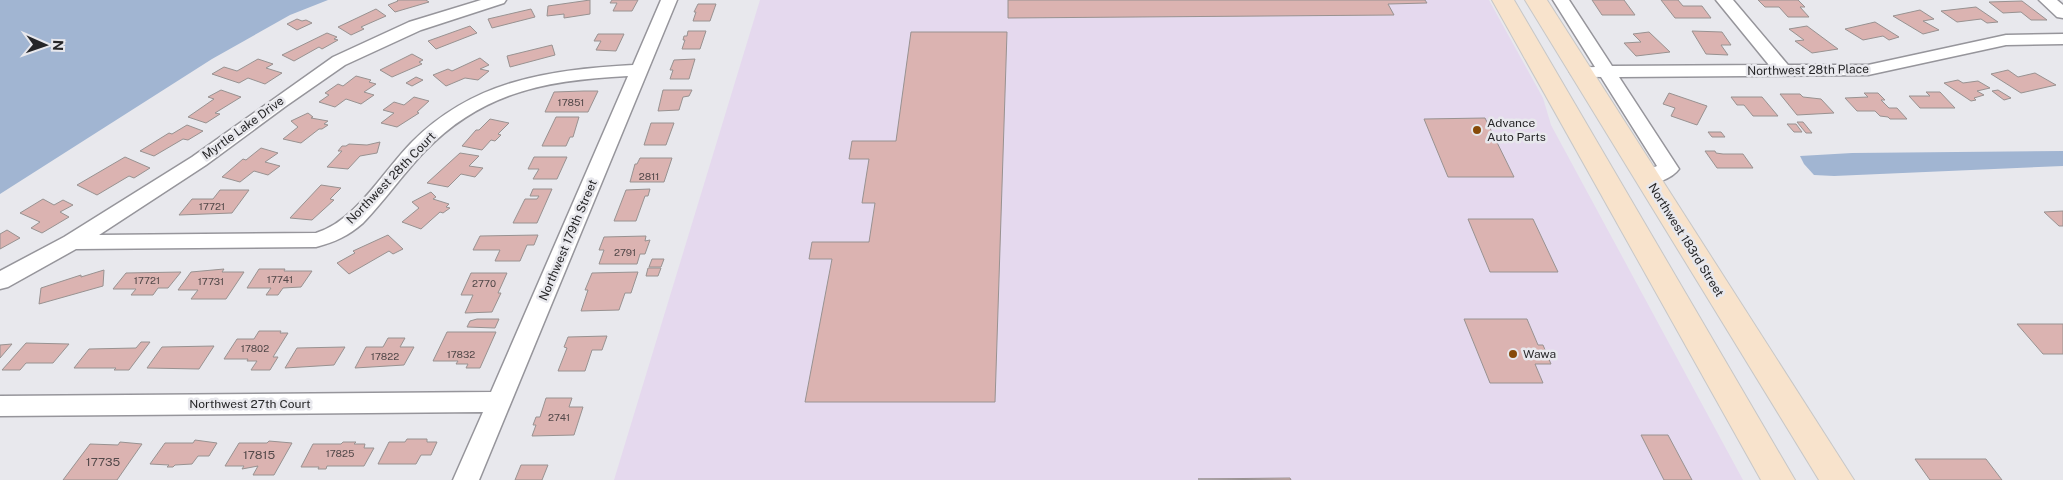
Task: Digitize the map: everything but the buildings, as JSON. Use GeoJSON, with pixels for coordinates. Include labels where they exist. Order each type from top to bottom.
{"type":"FeatureCollection","features":[{"type":"Feature","properties":{"kind":"main road"},"geometry":{"type":"LineString","coordinates":[[1503,0],[1778,480]]}},
{"type":"Feature","properties":{"kind":"main road","name":"Northwest 183rd Street"},"geometry":{"type":"LineString","coordinates":[[1536,0],[1579,72],[1648,178],[1836,480]]}},
{"type":"Feature","properties":{"kind":"main road"},"geometry":{"type":"LineString","coordinates":[[1518,25],[1532,26],[1560,39]]}},
{"type":"Feature","properties":{"kind":"street","name":"Myrtle Lake Drive"},"geometry":{"type":"LineString","coordinates":[[0,281],[72,242],[199,161],[279,102],[339,61],[415,26],[498,0]]}},
{"type":"Feature","properties":{"kind":"street","name":"Northwest 179th Street"},"geometry":{"type":"LineString","coordinates":[[466,480],[669,0]]}},
{"type":"Feature","properties":{"kind":"street"},"geometry":{"type":"LineString","coordinates":[[1561,0],[1669,169],[1648,178]]}},
{"type":"Feature","properties":{"kind":"street"},"geometry":{"type":"LineString","coordinates":[[1724,0],[1784,72]]}},
{"type":"Feature","properties":{"kind":"street"},"geometry":{"type":"LineString","coordinates":[[2047,0],[2063,13]]}},
{"type":"Feature","properties":{"kind":"street","name":"Northwest 28th Place"},"geometry":{"type":"LineString","coordinates":[[1579,72],[1868,70],[2006,40],[2063,38]]}},
{"type":"Feature","properties":{"kind":"street","name":"Northwest 28th Court"},"geometry":{"type":"LineString","coordinates":[[72,242],[316,240],[335,234],[354,220],[420,146],[444,124],[467,108],[499,90],[541,79],[578,73],[640,70]]}},
{"type":"Feature","properties":{"kind":"street","name":"Northwest 27th Court"},"geometry":{"type":"LineString","coordinates":[[0,406],[499,402]]}},
{"type":"Feature","properties":{"kind":"shaded area"},"geometry":{"type":"Polygon","coordinates":[[[760,0],[1489,0],[1543,98],[1551,125],[1743,480],[614,480],[760,0]]]}},
{"type":"Feature","properties":{"kind":"water"},"geometry":{"type":"Polygon","coordinates":[[[0,0],[328,0],[290,15],[212,59],[0,194],[0,0]]]}},
{"type":"Feature","properties":{"kind":"water"},"geometry":{"type":"Polygon","coordinates":[[[2063,151],[2063,166],[1834,176],[1814,175],[1804,164],[1800,156],[1852,153],[2063,151]]]}},
{"type":"Feature","properties":{"kind":"place","name":"Advance Auto Parts"},"geometry":{"type":"Point","coordinates":[1477,130]}},
{"type":"Feature","properties":{"kind":"place","name":"Wawa"},"geometry":{"type":"Point","coordinates":[1513,354]}}]}
